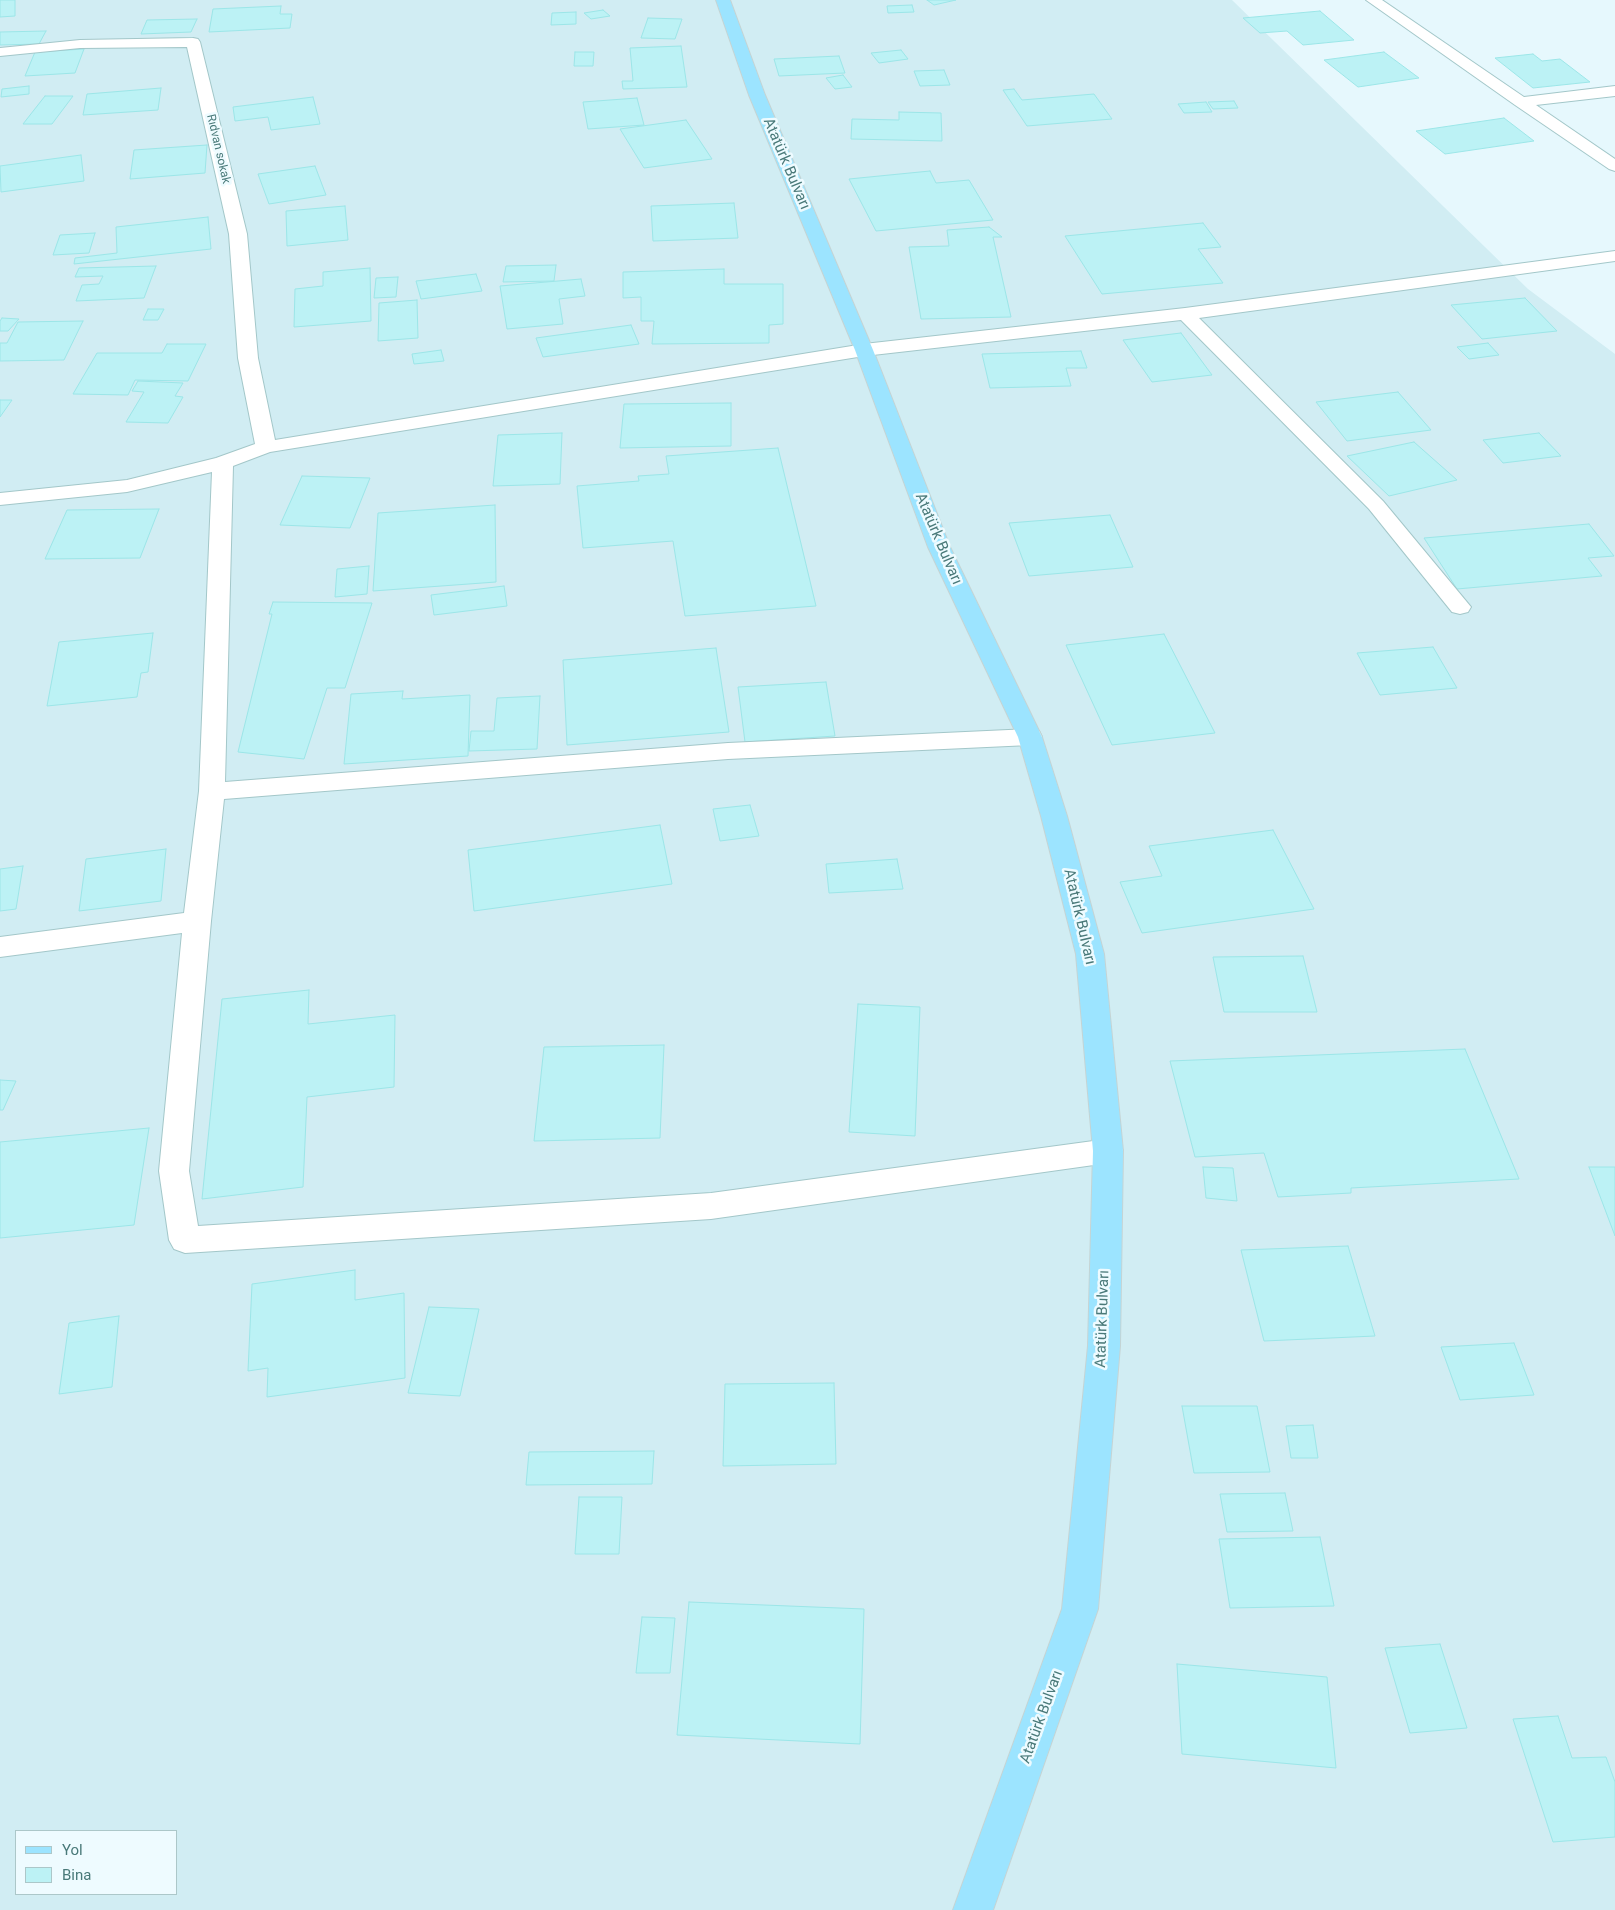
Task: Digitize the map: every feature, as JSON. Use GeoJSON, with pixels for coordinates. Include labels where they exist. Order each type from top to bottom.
{"type":"FeatureCollection","features":[{"type":"Feature","properties":{"kind":"main road","name":"Atatürk Bulvarı"},"geometry":{"type":"LineString","coordinates":[[724,0],[757,95],[864,350],[939,547],[1030,737],[1054,816],[1090,954],[1108,1151],[1104,1346],[1080,1609],[973,1910]]}},
{"type":"Feature","properties":{"kind":"street"},"geometry":{"type":"LineString","coordinates":[[1373,0],[1615,166]]}},
{"type":"Feature","properties":{"kind":"street","name":"Rıdvan sokak"},"geometry":{"type":"LineString","coordinates":[[0,52],[80,44],[193,42],[238,234],[248,358],[266,447]]}},
{"type":"Feature","properties":{"kind":"street"},"geometry":{"type":"LineString","coordinates":[[1520,102],[1615,91]]}},
{"type":"Feature","properties":{"kind":"street"},"geometry":{"type":"LineString","coordinates":[[0,499],[127,486],[223,463],[266,447],[864,350],[1185,314],[1615,256]]}},
{"type":"Feature","properties":{"kind":"street"},"geometry":{"type":"LineString","coordinates":[[1185,314],[1376,505],[1460,606]]}},
{"type":"Feature","properties":{"kind":"street"},"geometry":{"type":"LineString","coordinates":[[223,463],[212,791],[197,921],[174,1170],[185,1240],[711,1206],[1108,1151]]}},
{"type":"Feature","properties":{"kind":"street"},"geometry":{"type":"LineString","coordinates":[[212,791],[728,751],[1030,737]]}},
{"type":"Feature","properties":{"kind":"street"},"geometry":{"type":"LineString","coordinates":[[0,947],[197,921]]}},
{"type":"Feature","properties":{"kind":"shaded area"},"geometry":{"type":"Polygon","coordinates":[[[0,0],[1232,0],[1528,289],[1615,354],[1615,1910],[0,1910],[0,0]]]}},
{"type":"Feature","properties":{"kind":"building"},"geometry":{"type":"Polygon","coordinates":[[[0,0],[15,0],[15,16],[0,17],[0,0]]]}},
{"type":"Feature","properties":{"kind":"building"},"geometry":{"type":"Polygon","coordinates":[[[927,0],[956,0],[934,5],[927,0]]]}},
{"type":"Feature","properties":{"kind":"building"},"geometry":{"type":"Polygon","coordinates":[[[912,5],[914,12],[888,13],[887,6],[912,5]]]}},
{"type":"Feature","properties":{"kind":"building"},"geometry":{"type":"Polygon","coordinates":[[[281,6],[280,14],[292,14],[290,28],[209,32],[213,9],[281,6]]]}},
{"type":"Feature","properties":{"kind":"building"},"geometry":{"type":"Polygon","coordinates":[[[603,10],[610,16],[591,19],[584,13],[603,10]]]}},
{"type":"Feature","properties":{"kind":"building"},"geometry":{"type":"Polygon","coordinates":[[[1320,11],[1354,40],[1303,45],[1287,31],[1260,33],[1243,18],[1320,11]]]}},
{"type":"Feature","properties":{"kind":"building"},"geometry":{"type":"Polygon","coordinates":[[[576,12],[576,24],[551,25],[552,13],[576,12]]]}},
{"type":"Feature","properties":{"kind":"building"},"geometry":{"type":"Polygon","coordinates":[[[648,18],[682,19],[675,39],[641,38],[648,18]]]}},
{"type":"Feature","properties":{"kind":"building"},"geometry":{"type":"Polygon","coordinates":[[[197,19],[191,32],[141,34],[147,20],[197,19]]]}},
{"type":"Feature","properties":{"kind":"building"},"geometry":{"type":"Polygon","coordinates":[[[46,31],[39,44],[0,45],[0,32],[46,31]]]}},
{"type":"Feature","properties":{"kind":"building"},"geometry":{"type":"Polygon","coordinates":[[[681,46],[687,87],[623,89],[622,81],[633,81],[630,48],[681,46]]]}},
{"type":"Feature","properties":{"kind":"building"},"geometry":{"type":"Polygon","coordinates":[[[84,49],[75,73],[25,76],[35,52],[84,49]]]}},
{"type":"Feature","properties":{"kind":"building"},"geometry":{"type":"Polygon","coordinates":[[[901,50],[908,59],[879,63],[871,53],[901,50]]]}},
{"type":"Feature","properties":{"kind":"building"},"geometry":{"type":"Polygon","coordinates":[[[575,52],[594,52],[593,66],[574,66],[575,52]]]}},
{"type":"Feature","properties":{"kind":"building"},"geometry":{"type":"Polygon","coordinates":[[[1384,52],[1419,78],[1358,87],[1324,60],[1384,52]]]}},
{"type":"Feature","properties":{"kind":"building"},"geometry":{"type":"Polygon","coordinates":[[[1533,54],[1542,61],[1560,59],[1590,82],[1533,88],[1495,58],[1533,54]]]}},
{"type":"Feature","properties":{"kind":"building"},"geometry":{"type":"Polygon","coordinates":[[[839,56],[845,73],[779,76],[774,59],[839,56]]]}},
{"type":"Feature","properties":{"kind":"building"},"geometry":{"type":"Polygon","coordinates":[[[944,70],[950,85],[920,86],[914,71],[944,70]]]}},
{"type":"Feature","properties":{"kind":"building"},"geometry":{"type":"Polygon","coordinates":[[[843,75],[852,87],[835,89],[826,78],[843,75]]]}},
{"type":"Feature","properties":{"kind":"building"},"geometry":{"type":"Polygon","coordinates":[[[29,86],[29,94],[1,97],[2,89],[29,86]]]}},
{"type":"Feature","properties":{"kind":"building"},"geometry":{"type":"Polygon","coordinates":[[[161,88],[158,110],[83,115],[87,94],[161,88]]]}},
{"type":"Feature","properties":{"kind":"building"},"geometry":{"type":"Polygon","coordinates":[[[1014,89],[1022,100],[1094,94],[1112,119],[1027,126],[1003,90],[1014,89]]]}},
{"type":"Feature","properties":{"kind":"building"},"geometry":{"type":"Polygon","coordinates":[[[45,96],[73,96],[52,124],[23,124],[45,96]]]}},
{"type":"Feature","properties":{"kind":"building"},"geometry":{"type":"Polygon","coordinates":[[[313,97],[320,124],[271,130],[268,117],[235,121],[233,107],[313,97]]]}},
{"type":"Feature","properties":{"kind":"building"},"geometry":{"type":"Polygon","coordinates":[[[637,98],[644,125],[588,129],[583,102],[637,98]]]}},
{"type":"Feature","properties":{"kind":"building"},"geometry":{"type":"Polygon","coordinates":[[[1234,101],[1238,108],[1213,109],[1208,102],[1234,101]]]}},
{"type":"Feature","properties":{"kind":"building"},"geometry":{"type":"Polygon","coordinates":[[[1206,102],[1212,112],[1184,113],[1178,104],[1206,102]]]}},
{"type":"Feature","properties":{"kind":"building"},"geometry":{"type":"Polygon","coordinates":[[[899,112],[941,113],[942,141],[851,139],[852,119],[899,120],[899,112]]]}},
{"type":"Feature","properties":{"kind":"building"},"geometry":{"type":"Polygon","coordinates":[[[1504,118],[1534,141],[1445,154],[1416,131],[1504,118]]]}},
{"type":"Feature","properties":{"kind":"building"},"geometry":{"type":"Polygon","coordinates":[[[686,120],[712,159],[644,168],[620,129],[686,120]]]}},
{"type":"Feature","properties":{"kind":"building"},"geometry":{"type":"Polygon","coordinates":[[[207,145],[205,173],[130,179],[134,150],[207,145]]]}},
{"type":"Feature","properties":{"kind":"building"},"geometry":{"type":"Polygon","coordinates":[[[81,155],[84,181],[1,192],[0,166],[81,155]]]}},
{"type":"Feature","properties":{"kind":"building"},"geometry":{"type":"Polygon","coordinates":[[[315,166],[326,195],[269,204],[258,174],[315,166]]]}},
{"type":"Feature","properties":{"kind":"building"},"geometry":{"type":"Polygon","coordinates":[[[930,171],[936,183],[969,180],[993,220],[876,231],[849,179],[930,171]]]}},
{"type":"Feature","properties":{"kind":"building"},"geometry":{"type":"Polygon","coordinates":[[[734,203],[738,238],[653,241],[651,206],[734,203]]]}},
{"type":"Feature","properties":{"kind":"building"},"geometry":{"type":"Polygon","coordinates":[[[345,206],[348,240],[287,246],[286,211],[345,206]]]}},
{"type":"Feature","properties":{"kind":"building"},"geometry":{"type":"Polygon","coordinates":[[[208,217],[211,249],[74,264],[75,258],[117,253],[116,227],[208,217]]]}},
{"type":"Feature","properties":{"kind":"building"},"geometry":{"type":"Polygon","coordinates":[[[1203,223],[1221,247],[1198,249],[1223,283],[1102,294],[1065,236],[1203,223]]]}},
{"type":"Feature","properties":{"kind":"building"},"geometry":{"type":"Polygon","coordinates":[[[989,227],[1002,237],[993,237],[1011,317],[921,319],[909,247],[949,246],[947,230],[989,227]]]}},
{"type":"Feature","properties":{"kind":"building"},"geometry":{"type":"Polygon","coordinates":[[[95,233],[89,253],[53,255],[60,235],[95,233]]]}},
{"type":"Feature","properties":{"kind":"building"},"geometry":{"type":"Polygon","coordinates":[[[556,265],[554,281],[503,282],[506,266],[556,265]]]}},
{"type":"Feature","properties":{"kind":"building"},"geometry":{"type":"Polygon","coordinates":[[[156,266],[144,298],[76,301],[82,285],[99,284],[103,276],[75,277],[79,268],[156,266]]]}},
{"type":"Feature","properties":{"kind":"building"},"geometry":{"type":"Polygon","coordinates":[[[370,268],[371,321],[294,327],[295,289],[323,286],[323,272],[370,268]]]}},
{"type":"Feature","properties":{"kind":"building"},"geometry":{"type":"Polygon","coordinates":[[[724,269],[724,284],[783,284],[783,324],[769,325],[769,343],[652,344],[654,321],[641,321],[641,297],[623,298],[623,272],[724,269]]]}},
{"type":"Feature","properties":{"kind":"building"},"geometry":{"type":"Polygon","coordinates":[[[476,274],[482,291],[421,299],[416,281],[476,274]]]}},
{"type":"Feature","properties":{"kind":"building"},"geometry":{"type":"Polygon","coordinates":[[[398,277],[396,297],[374,298],[376,278],[398,277]]]}},
{"type":"Feature","properties":{"kind":"building"},"geometry":{"type":"Polygon","coordinates":[[[581,279],[585,296],[559,299],[563,324],[507,329],[500,286],[581,279]]]}},
{"type":"Feature","properties":{"kind":"building"},"geometry":{"type":"Polygon","coordinates":[[[1525,298],[1557,331],[1482,339],[1451,305],[1525,298]]]}},
{"type":"Feature","properties":{"kind":"building"},"geometry":{"type":"Polygon","coordinates":[[[417,300],[418,338],[378,341],[379,303],[417,300]]]}},
{"type":"Feature","properties":{"kind":"building"},"geometry":{"type":"Polygon","coordinates":[[[148,309],[164,309],[158,320],[143,320],[148,309]]]}},
{"type":"Feature","properties":{"kind":"building"},"geometry":{"type":"Polygon","coordinates":[[[2,318],[19,319],[8,331],[0,331],[0,321],[2,318]]]}},
{"type":"Feature","properties":{"kind":"building"},"geometry":{"type":"Polygon","coordinates":[[[83,321],[64,360],[0,361],[0,343],[7,343],[18,322],[83,321]]]}},
{"type":"Feature","properties":{"kind":"building"},"geometry":{"type":"Polygon","coordinates":[[[631,325],[639,344],[543,357],[536,338],[631,325]]]}},
{"type":"Feature","properties":{"kind":"building"},"geometry":{"type":"Polygon","coordinates":[[[1181,333],[1212,375],[1152,382],[1123,340],[1181,333]]]}},
{"type":"Feature","properties":{"kind":"building"},"geometry":{"type":"Polygon","coordinates":[[[1488,343],[1499,355],[1469,359],[1457,347],[1488,343]]]}},
{"type":"Feature","properties":{"kind":"building"},"geometry":{"type":"Polygon","coordinates":[[[167,344],[206,344],[188,381],[135,380],[128,395],[73,394],[97,353],[162,353],[167,344]]]}},
{"type":"Feature","properties":{"kind":"building"},"geometry":{"type":"Polygon","coordinates":[[[441,350],[444,361],[414,364],[412,354],[441,350]]]}},
{"type":"Feature","properties":{"kind":"building"},"geometry":{"type":"Polygon","coordinates":[[[1081,351],[1087,368],[1066,368],[1071,386],[990,388],[982,354],[1081,351]]]}},
{"type":"Feature","properties":{"kind":"building"},"geometry":{"type":"Polygon","coordinates":[[[138,381],[183,383],[175,396],[183,397],[168,423],[126,422],[144,392],[132,391],[138,381]]]}},
{"type":"Feature","properties":{"kind":"building"},"geometry":{"type":"Polygon","coordinates":[[[1398,392],[1431,430],[1347,441],[1316,402],[1398,392]]]}},
{"type":"Feature","properties":{"kind":"building"},"geometry":{"type":"Polygon","coordinates":[[[0,400],[12,400],[0,417],[0,400]]]}},
{"type":"Feature","properties":{"kind":"building"},"geometry":{"type":"Polygon","coordinates":[[[731,403],[731,446],[620,448],[624,404],[731,403]]]}},
{"type":"Feature","properties":{"kind":"building"},"geometry":{"type":"Polygon","coordinates":[[[562,433],[560,484],[493,486],[498,435],[562,433]]]}},
{"type":"Feature","properties":{"kind":"building"},"geometry":{"type":"Polygon","coordinates":[[[1539,433],[1561,456],[1503,463],[1483,440],[1539,433]]]}},
{"type":"Feature","properties":{"kind":"building"},"geometry":{"type":"Polygon","coordinates":[[[1414,442],[1457,480],[1389,496],[1347,456],[1414,442]]]}},
{"type":"Feature","properties":{"kind":"building"},"geometry":{"type":"Polygon","coordinates":[[[778,448],[816,606],[685,616],[673,541],[583,548],[577,486],[639,481],[638,476],[669,474],[666,456],[778,448]]]}},
{"type":"Feature","properties":{"kind":"building"},"geometry":{"type":"Polygon","coordinates":[[[302,476],[370,478],[350,528],[280,525],[302,476]]]}},
{"type":"Feature","properties":{"kind":"building"},"geometry":{"type":"Polygon","coordinates":[[[495,505],[496,582],[373,591],[378,513],[495,505]]]}},
{"type":"Feature","properties":{"kind":"building"},"geometry":{"type":"Polygon","coordinates":[[[159,509],[140,558],[45,559],[67,510],[159,509]]]}},
{"type":"Feature","properties":{"kind":"building"},"geometry":{"type":"Polygon","coordinates":[[[1110,515],[1133,567],[1029,576],[1009,523],[1110,515]]]}},
{"type":"Feature","properties":{"kind":"building"},"geometry":{"type":"Polygon","coordinates":[[[1589,524],[1614,556],[1588,558],[1602,576],[1457,589],[1424,538],[1589,524]]]}},
{"type":"Feature","properties":{"kind":"building"},"geometry":{"type":"Polygon","coordinates":[[[369,566],[367,594],[335,597],[337,569],[369,566]]]}},
{"type":"Feature","properties":{"kind":"building"},"geometry":{"type":"Polygon","coordinates":[[[504,586],[507,606],[434,615],[431,595],[504,586]]]}},
{"type":"Feature","properties":{"kind":"building"},"geometry":{"type":"Polygon","coordinates":[[[273,602],[372,603],[345,688],[327,688],[304,759],[238,752],[272,614],[269,614],[273,602]]]}},
{"type":"Feature","properties":{"kind":"building"},"geometry":{"type":"Polygon","coordinates":[[[153,633],[148,672],[141,673],[137,697],[47,706],[59,642],[153,633]]]}},
{"type":"Feature","properties":{"kind":"building"},"geometry":{"type":"Polygon","coordinates":[[[1164,634],[1215,733],[1112,745],[1066,645],[1164,634]]]}},
{"type":"Feature","properties":{"kind":"building"},"geometry":{"type":"Polygon","coordinates":[[[1433,647],[1457,688],[1380,695],[1357,653],[1433,647]]]}},
{"type":"Feature","properties":{"kind":"building"},"geometry":{"type":"Polygon","coordinates":[[[716,648],[729,732],[567,745],[563,660],[716,648]]]}},
{"type":"Feature","properties":{"kind":"building"},"geometry":{"type":"Polygon","coordinates":[[[826,682],[835,736],[745,742],[738,687],[826,682]]]}},
{"type":"Feature","properties":{"kind":"building"},"geometry":{"type":"Polygon","coordinates":[[[403,691],[402,699],[470,695],[468,756],[344,764],[351,694],[403,691]]]}},
{"type":"Feature","properties":{"kind":"building"},"geometry":{"type":"Polygon","coordinates":[[[540,696],[537,749],[469,751],[471,731],[494,731],[497,698],[540,696]]]}},
{"type":"Feature","properties":{"kind":"building"},"geometry":{"type":"Polygon","coordinates":[[[750,805],[759,836],[720,841],[713,809],[750,805]]]}},
{"type":"Feature","properties":{"kind":"building"},"geometry":{"type":"Polygon","coordinates":[[[660,825],[672,884],[474,911],[468,850],[660,825]]]}},
{"type":"Feature","properties":{"kind":"building"},"geometry":{"type":"Polygon","coordinates":[[[1273,830],[1314,909],[1142,933],[1120,882],[1162,876],[1149,846],[1273,830]]]}},
{"type":"Feature","properties":{"kind":"building"},"geometry":{"type":"Polygon","coordinates":[[[166,849],[161,901],[79,911],[86,859],[166,849]]]}},
{"type":"Feature","properties":{"kind":"building"},"geometry":{"type":"Polygon","coordinates":[[[897,859],[903,889],[829,893],[826,864],[897,859]]]}},
{"type":"Feature","properties":{"kind":"building"},"geometry":{"type":"Polygon","coordinates":[[[23,866],[16,909],[0,911],[0,869],[23,866]]]}},
{"type":"Feature","properties":{"kind":"building"},"geometry":{"type":"Polygon","coordinates":[[[1303,956],[1317,1012],[1224,1012],[1213,957],[1303,956]]]}},
{"type":"Feature","properties":{"kind":"building"},"geometry":{"type":"Polygon","coordinates":[[[309,990],[308,1024],[395,1015],[394,1087],[307,1097],[303,1187],[202,1199],[222,999],[309,990]]]}},
{"type":"Feature","properties":{"kind":"building"},"geometry":{"type":"Polygon","coordinates":[[[858,1004],[920,1007],[915,1136],[849,1132],[858,1004]]]}},
{"type":"Feature","properties":{"kind":"building"},"geometry":{"type":"Polygon","coordinates":[[[664,1045],[660,1138],[534,1141],[544,1047],[664,1045]]]}},
{"type":"Feature","properties":{"kind":"building"},"geometry":{"type":"Polygon","coordinates":[[[1465,1049],[1519,1179],[1351,1188],[1351,1193],[1278,1197],[1264,1153],[1195,1157],[1170,1061],[1465,1049]]]}},
{"type":"Feature","properties":{"kind":"building"},"geometry":{"type":"Polygon","coordinates":[[[0,1080],[16,1081],[3,1110],[0,1110],[0,1080]]]}},
{"type":"Feature","properties":{"kind":"building"},"geometry":{"type":"Polygon","coordinates":[[[149,1128],[134,1225],[0,1238],[0,1142],[149,1128]]]}},
{"type":"Feature","properties":{"kind":"building"},"geometry":{"type":"Polygon","coordinates":[[[1203,1167],[1233,1168],[1237,1201],[1206,1198],[1203,1167]]]}},
{"type":"Feature","properties":{"kind":"building"},"geometry":{"type":"Polygon","coordinates":[[[1589,1167],[1615,1167],[1615,1236],[1589,1167]]]}},
{"type":"Feature","properties":{"kind":"building"},"geometry":{"type":"Polygon","coordinates":[[[1348,1246],[1375,1336],[1264,1341],[1241,1250],[1348,1246]]]}},
{"type":"Feature","properties":{"kind":"building"},"geometry":{"type":"Polygon","coordinates":[[[355,1270],[355,1300],[404,1293],[405,1378],[267,1397],[268,1368],[248,1371],[252,1284],[355,1270]]]}},
{"type":"Feature","properties":{"kind":"building"},"geometry":{"type":"Polygon","coordinates":[[[429,1307],[479,1309],[460,1396],[408,1393],[429,1307]]]}},
{"type":"Feature","properties":{"kind":"building"},"geometry":{"type":"Polygon","coordinates":[[[119,1316],[112,1387],[59,1394],[69,1323],[119,1316]]]}},
{"type":"Feature","properties":{"kind":"building"},"geometry":{"type":"Polygon","coordinates":[[[1514,1343],[1534,1395],[1460,1400],[1441,1347],[1514,1343]]]}},
{"type":"Feature","properties":{"kind":"building"},"geometry":{"type":"Polygon","coordinates":[[[834,1383],[836,1464],[723,1466],[725,1384],[834,1383]]]}},
{"type":"Feature","properties":{"kind":"building"},"geometry":{"type":"Polygon","coordinates":[[[1182,1406],[1257,1406],[1270,1472],[1194,1473],[1182,1406]]]}},
{"type":"Feature","properties":{"kind":"building"},"geometry":{"type":"Polygon","coordinates":[[[1313,1425],[1318,1458],[1291,1458],[1286,1426],[1313,1425]]]}},
{"type":"Feature","properties":{"kind":"building"},"geometry":{"type":"Polygon","coordinates":[[[654,1451],[652,1484],[526,1485],[529,1452],[654,1451]]]}},
{"type":"Feature","properties":{"kind":"building"},"geometry":{"type":"Polygon","coordinates":[[[1285,1493],[1293,1531],[1227,1532],[1220,1494],[1285,1493]]]}},
{"type":"Feature","properties":{"kind":"building"},"geometry":{"type":"Polygon","coordinates":[[[579,1497],[622,1497],[619,1554],[575,1554],[579,1497]]]}},
{"type":"Feature","properties":{"kind":"building"},"geometry":{"type":"Polygon","coordinates":[[[1320,1537],[1334,1606],[1230,1608],[1219,1539],[1320,1537]]]}},
{"type":"Feature","properties":{"kind":"building"},"geometry":{"type":"Polygon","coordinates":[[[689,1602],[864,1609],[860,1744],[677,1735],[689,1602]]]}},
{"type":"Feature","properties":{"kind":"building"},"geometry":{"type":"Polygon","coordinates":[[[642,1617],[675,1618],[670,1673],[636,1673],[642,1617]]]}},
{"type":"Feature","properties":{"kind":"building"},"geometry":{"type":"Polygon","coordinates":[[[1440,1644],[1467,1728],[1410,1733],[1385,1648],[1440,1644]]]}},
{"type":"Feature","properties":{"kind":"building"},"geometry":{"type":"Polygon","coordinates":[[[1177,1664],[1327,1677],[1336,1768],[1182,1754],[1177,1664]]]}},
{"type":"Feature","properties":{"kind":"building"},"geometry":{"type":"Polygon","coordinates":[[[1558,1716],[1572,1758],[1606,1757],[1615,1782],[1615,1837],[1553,1842],[1513,1719],[1558,1716]]]}}]}
